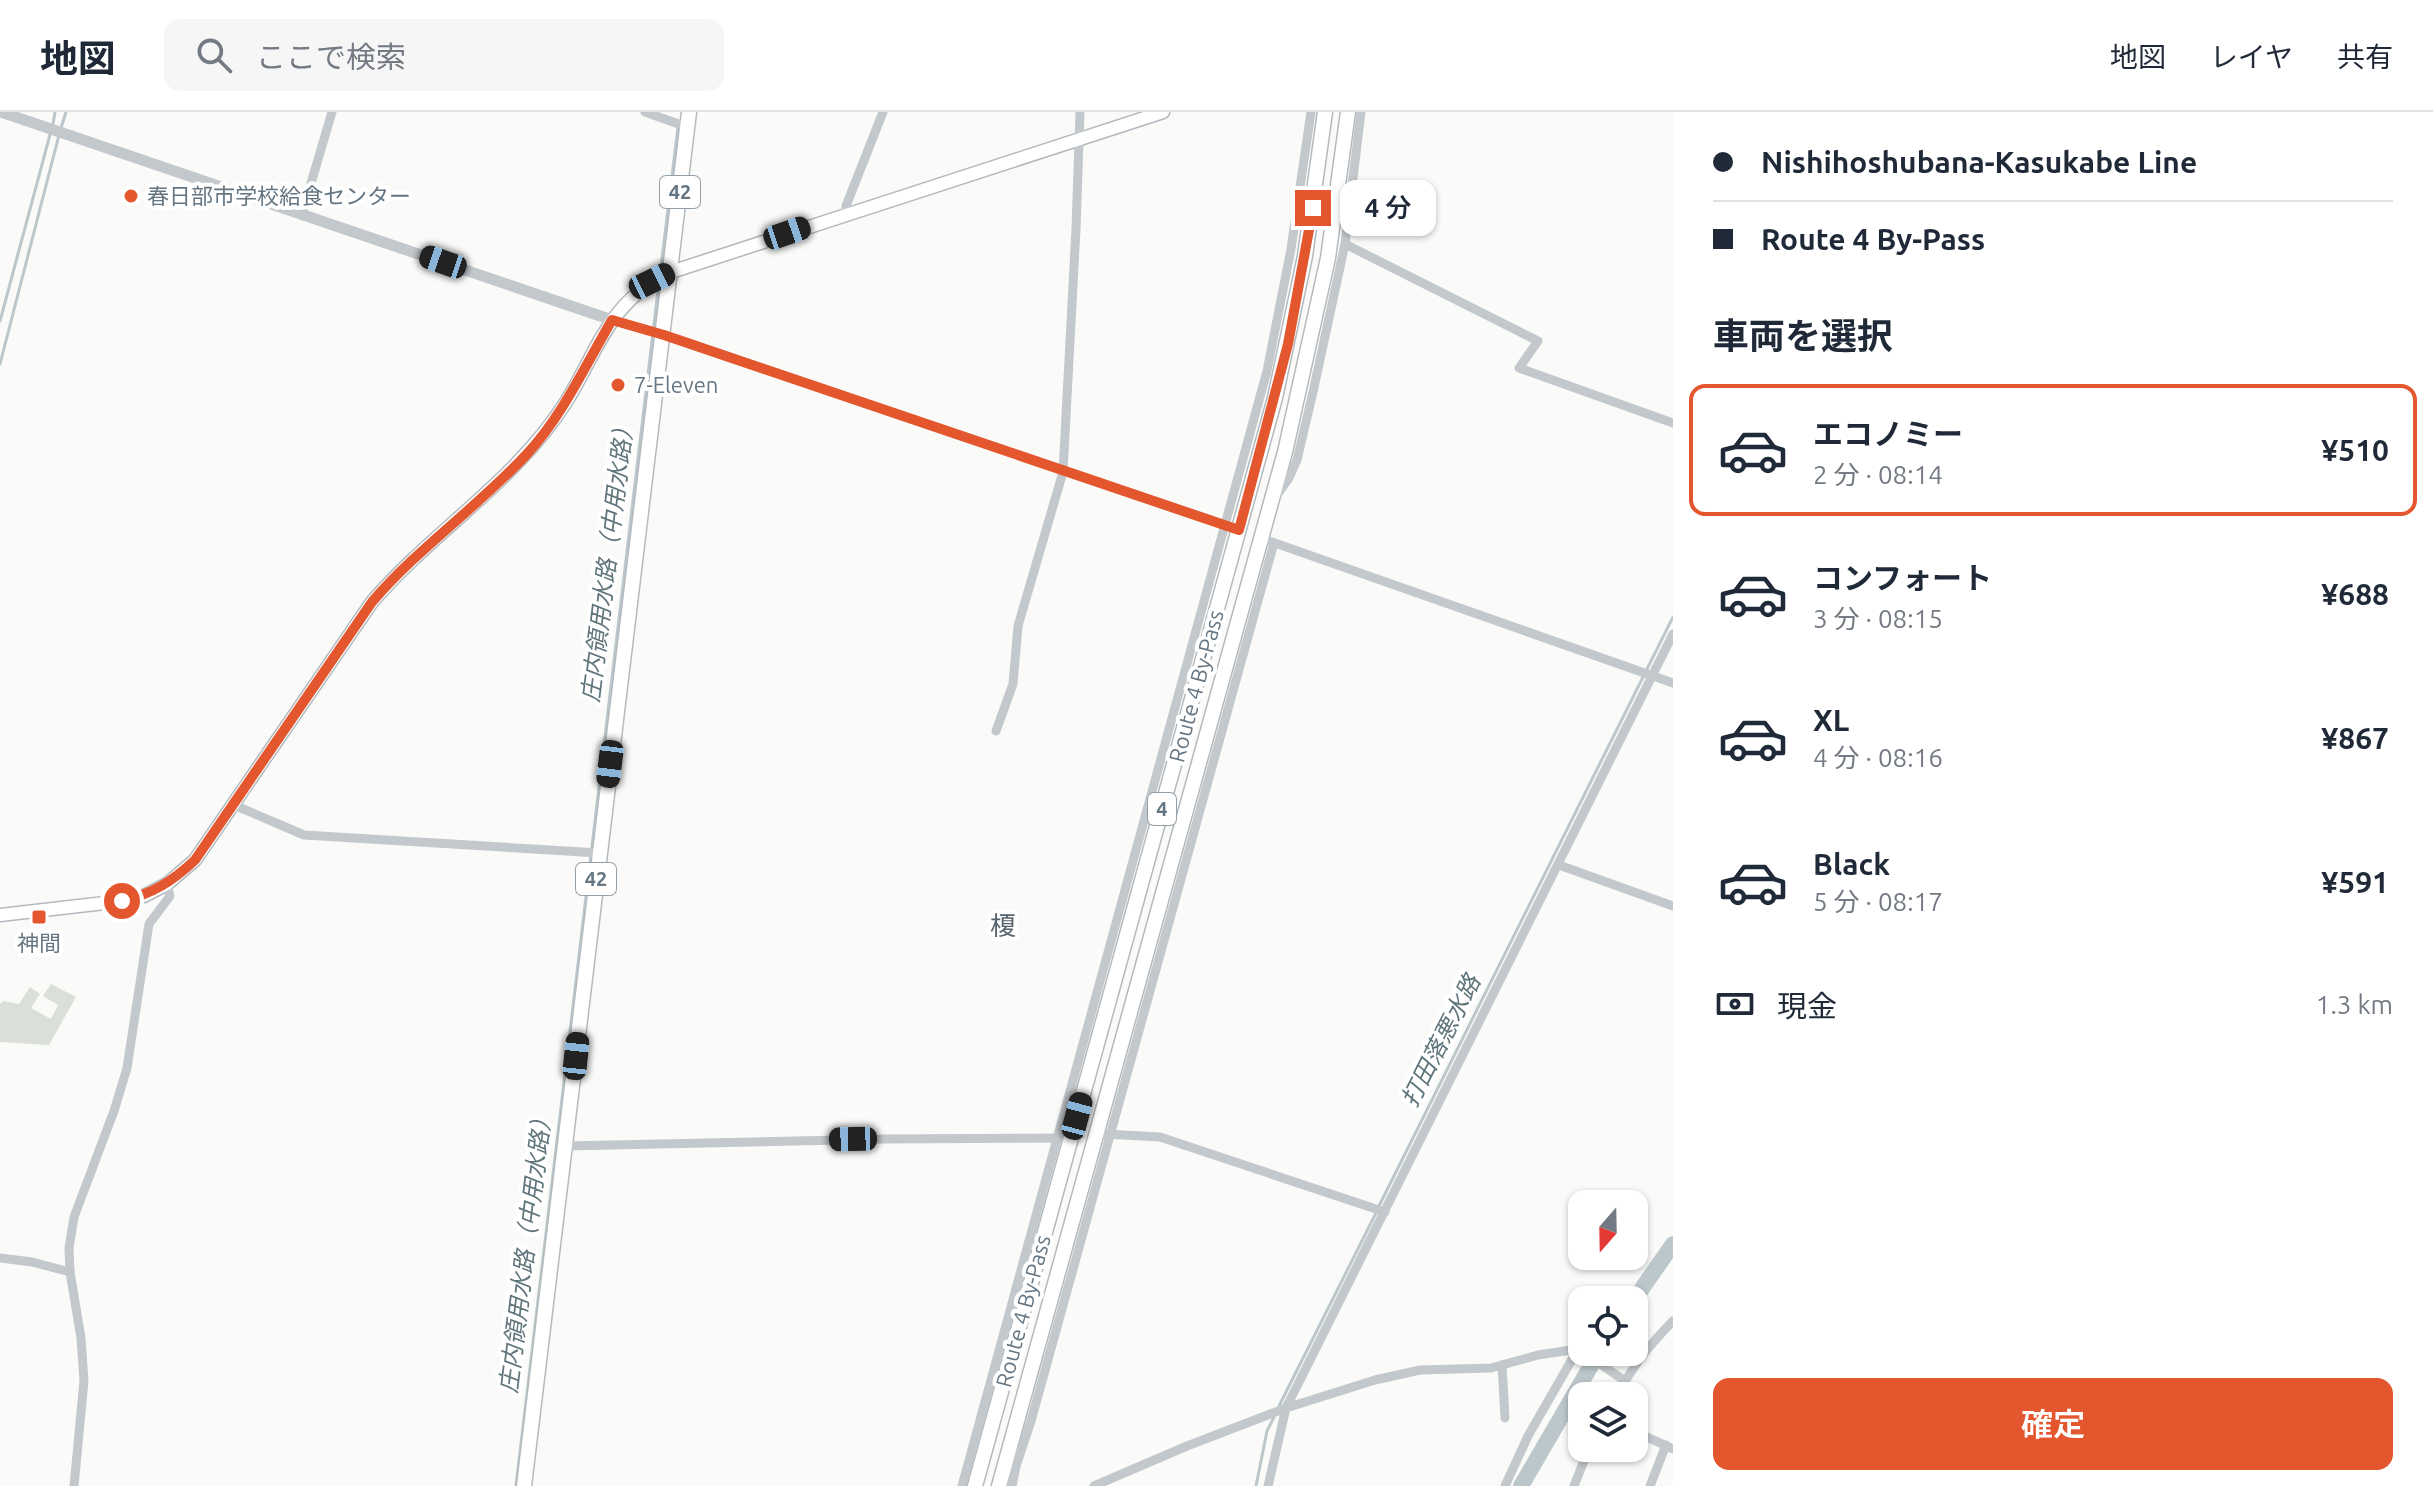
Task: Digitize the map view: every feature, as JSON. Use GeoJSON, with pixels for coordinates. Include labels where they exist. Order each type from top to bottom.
{"type":"FeatureCollection","features":[{"type":"Feature","properties":{"kind":"main road"},"geometry":{"type":"LineString","coordinates":[[0,915],[144,896],[167,884],[195,860],[372,602],[398,573],[491,488],[542,436],[568,398],[612,320],[633,295],[671,272],[1163,112]]}},
{"type":"Feature","properties":{"kind":"main road","name":"Route 4 By-Pass"},"geometry":{"type":"LineString","coordinates":[[975,1486],[974,1467],[1064,1138],[1232,528],[1278,385],[1296,305],[1325,112]]}},
{"type":"Feature","properties":{"kind":"main road","name":"Route 4 By-Pass"},"geometry":{"type":"LineString","coordinates":[[999,1486],[1014,1451],[1268,541],[1271,504],[1299,399],[1319,304],[1336,212],[1348,112]]}},
{"type":"Feature","properties":{"kind":"main road","name":"42"},"geometry":{"type":"LineString","coordinates":[[524,1486],[688,119]]}},
{"type":"Feature","properties":{"kind":"street"},"geometry":{"type":"LineString","coordinates":[[1,112],[1232,528],[1279,321],[1311,112]]}},
{"type":"Feature","properties":{"kind":"street"},"geometry":{"type":"LineString","coordinates":[[302,214],[332,112]]}},
{"type":"Feature","properties":{"kind":"street"},"geometry":{"type":"LineString","coordinates":[[645,112],[688,119]]}},
{"type":"Feature","properties":{"kind":"street"},"geometry":{"type":"LineString","coordinates":[[846,214],[846,206],[883,112]]}},
{"type":"Feature","properties":{"kind":"street"},"geometry":{"type":"LineString","coordinates":[[996,731],[1013,684],[1018,626],[1063,472],[1080,112]]}},
{"type":"Feature","properties":{"kind":"street"},"geometry":{"type":"LineString","coordinates":[[1271,504],[1297,460],[1345,244],[1361,112]]}},
{"type":"Feature","properties":{"kind":"street"},"geometry":{"type":"LineString","coordinates":[[1345,244],[1538,341],[1519,368],[1673,423]]}},
{"type":"Feature","properties":{"kind":"street"},"geometry":{"type":"LineString","coordinates":[[1268,541],[1673,683]]}},
{"type":"Feature","properties":{"kind":"street"},"geometry":{"type":"LineString","coordinates":[[1268,1486],[1286,1408],[1673,634]]}},
{"type":"Feature","properties":{"kind":"street"},"geometry":{"type":"LineString","coordinates":[[234,805],[304,835],[599,853]]}},
{"type":"Feature","properties":{"kind":"street"},"geometry":{"type":"LineString","coordinates":[[1559,865],[1673,906]]}},
{"type":"Feature","properties":{"kind":"street"},"geometry":{"type":"LineString","coordinates":[[74,1486],[84,1381],[69,1248],[74,1217],[127,1068],[149,924],[170,896],[167,884]]}},
{"type":"Feature","properties":{"kind":"street"},"geometry":{"type":"LineString","coordinates":[[1103,1134],[1160,1137],[1385,1212]]}},
{"type":"Feature","properties":{"kind":"street"},"geometry":{"type":"LineString","coordinates":[[565,1146],[1064,1138]]}},
{"type":"Feature","properties":{"kind":"street"},"geometry":{"type":"LineString","coordinates":[[0,1258],[70,1272]]}},
{"type":"Feature","properties":{"kind":"street"},"geometry":{"type":"LineString","coordinates":[[1603,1366],[1625,1381],[1673,1321]]}},
{"type":"Feature","properties":{"kind":"street"},"geometry":{"type":"LineString","coordinates":[[1094,1486],[1113,1483],[1187,1446],[1286,1408],[1375,1380],[1420,1370],[1491,1368],[1538,1355],[1568,1352]]}},
{"type":"Feature","properties":{"kind":"street"},"geometry":{"type":"LineString","coordinates":[[1502,1365],[1505,1418]]}},
{"type":"Feature","properties":{"kind":"street"},"geometry":{"type":"LineString","coordinates":[[1505,1486],[1528,1436],[1572,1366]]}},
{"type":"Feature","properties":{"kind":"street"},"geometry":{"type":"LineString","coordinates":[[1648,1437],[1669,1447],[1650,1486]]}},
{"type":"Feature","properties":{"kind":"street"},"geometry":{"type":"LineString","coordinates":[[1012,1486],[1014,1451]]}},
{"type":"Feature","properties":{"kind":"street"},"geometry":{"type":"LineString","coordinates":[[1574,1486],[1583,1462]]}},
{"type":"Feature","properties":{"kind":"street"},"geometry":{"type":"LineString","coordinates":[[962,1486],[974,1467]]}},
{"type":"Feature","properties":{"kind":"shaded area"},"geometry":{"type":"Polygon","coordinates":[[[51,984],[76,997],[49,1045],[0,1042],[0,1004],[3,1001],[19,1004],[30,987],[40,994],[31,1008],[51,1019],[58,1005],[43,996],[51,984]]]}},
{"type":"Feature","properties":{"kind":"waterway"},"geometry":{"type":"LineString","coordinates":[[53,124],[55,112]]}},
{"type":"Feature","properties":{"kind":"waterway"},"geometry":{"type":"LineString","coordinates":[[61,128],[66,112]]}},
{"type":"Feature","properties":{"kind":"waterway","name":"庄内領用水路（中用水路）"},"geometry":{"type":"LineString","coordinates":[[660,275],[678,127]]}},
{"type":"Feature","properties":{"kind":"waterway"},"geometry":{"type":"LineString","coordinates":[[0,321],[51,131]]}},
{"type":"Feature","properties":{"kind":"waterway"},"geometry":{"type":"LineString","coordinates":[[0,364],[59,135]]}},
{"type":"Feature","properties":{"kind":"waterway","name":"庄内領用水路（中用水路）"},"geometry":{"type":"LineString","coordinates":[[516,1486],[659,282]]}},
{"type":"Feature","properties":{"kind":"waterway","name":"打田落悪水路"},"geometry":{"type":"LineString","coordinates":[[1379,1206],[1673,617]]}},
{"type":"Feature","properties":{"kind":"waterway","name":"打田落悪水路"},"geometry":{"type":"LineString","coordinates":[[1279,1406],[1376,1213]]}},
{"type":"Feature","properties":{"kind":"waterway"},"geometry":{"type":"LineString","coordinates":[[1644,1286],[1673,1244]]}},
{"type":"Feature","properties":{"kind":"waterway"},"geometry":{"type":"LineString","coordinates":[[1521,1486],[1591,1366]]}},
{"type":"Feature","properties":{"kind":"waterway","name":"打田落悪水路"},"geometry":{"type":"LineString","coordinates":[[1256,1486],[1267,1431],[1274,1417]]}},
{"type":"Feature","properties":{"kind":"place","name":"春日部市学校給食センター"},"geometry":{"type":"Point","coordinates":[131,196]}},
{"type":"Feature","properties":{"kind":"place","name":"7-Eleven"},"geometry":{"type":"Point","coordinates":[618,385]}},
{"type":"Feature","properties":{"kind":"place","name":"神間"},"geometry":{"type":"Point","coordinates":[39,917]}},
{"type":"Feature","properties":{"kind":"district","name":"榎"},"geometry":{"type":"Point","coordinates":[1003,926]}},
{"type":"Feature","properties":{"kind":"route"},"geometry":{"type":"LineString","coordinates":[[122,901],[144,896],[167,884],[195,860],[360,617],[398,573],[525,456],[542,436],[568,398],[612,320],[1239,530],[1288,344],[1313,208]]}}]}
